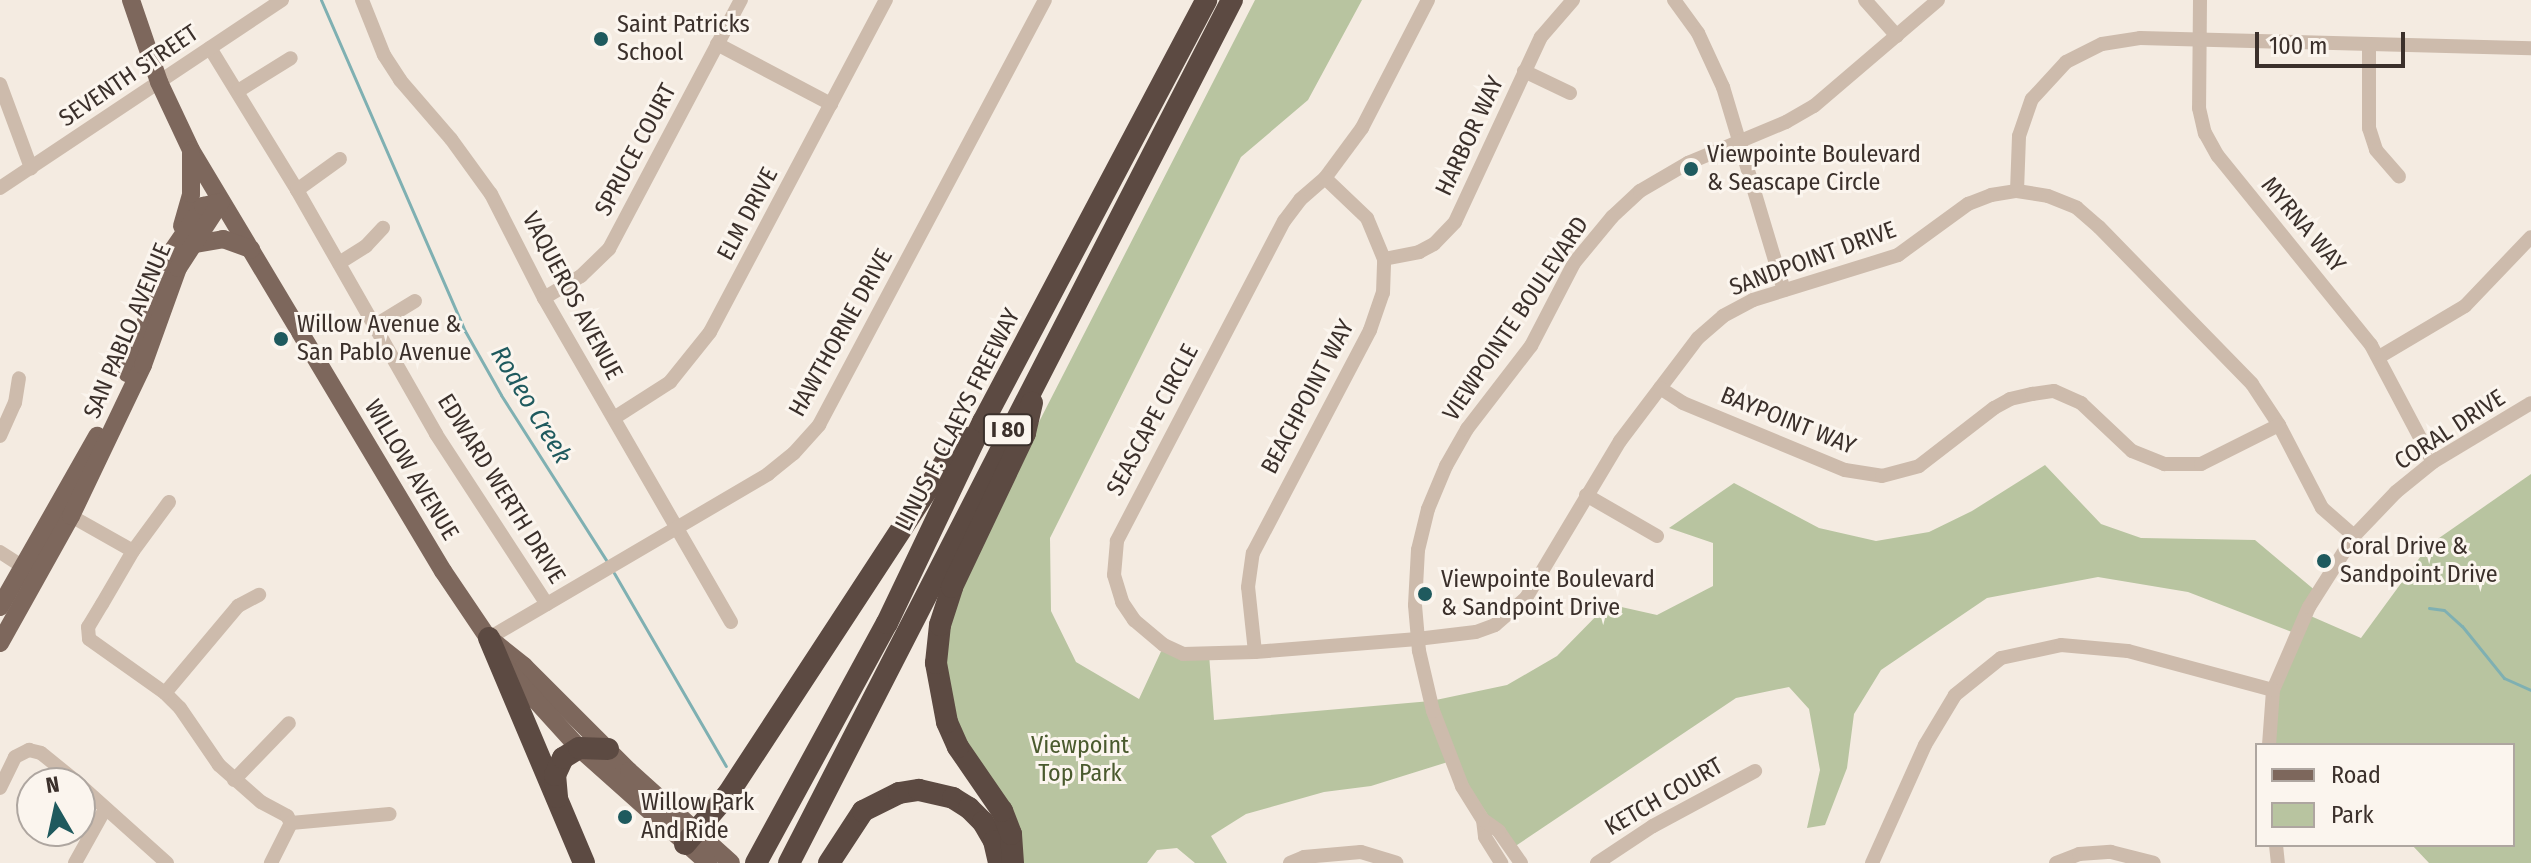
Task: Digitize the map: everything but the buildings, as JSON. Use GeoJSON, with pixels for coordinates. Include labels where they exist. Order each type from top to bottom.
{"type":"FeatureCollection","features":[{"type":"Feature","properties":{"kind":"highway","name":"LINUS F. CLAEYS FREEWAY"},"geometry":{"type":"LineString","coordinates":[[759,857],[887,623],[983,422],[1206,0]]}},
{"type":"Feature","properties":{"kind":"highway","name":"LINUS F. CLAEYS FREEWAY"},"geometry":{"type":"LineString","coordinates":[[789,863],[1042,364],[1232,0]]}},
{"type":"Feature","properties":{"kind":"highway"},"geometry":{"type":"LineString","coordinates":[[1013,863],[1011,834],[1002,811],[958,747],[947,722],[936,663],[940,625],[952,587],[1025,433],[1042,364]]}},
{"type":"Feature","properties":{"kind":"highway"},"geometry":{"type":"LineString","coordinates":[[690,838],[728,794],[945,463],[983,422]]}},
{"type":"Feature","properties":{"kind":"highway"},"geometry":{"type":"LineString","coordinates":[[489,638],[584,863]]}},
{"type":"Feature","properties":{"kind":"highway"},"geometry":{"type":"LineString","coordinates":[[558,806],[555,775],[563,758],[579,748],[608,749]]}},
{"type":"Feature","properties":{"kind":"highway"},"geometry":{"type":"LineString","coordinates":[[829,863],[863,811],[899,793],[935,792],[961,803],[983,822],[994,841],[999,863]]}},
{"type":"Feature","properties":{"kind":"main road","name":"WILLOW AVENUE"},"geometry":{"type":"LineString","coordinates":[[131,0],[159,82],[191,150],[443,571],[514,679],[579,748],[690,838],[731,863]]}},
{"type":"Feature","properties":{"kind":"main road"},"geometry":{"type":"LineString","coordinates":[[172,251],[191,194],[191,150]]}},
{"type":"Feature","properties":{"kind":"main road","name":"SAN PABLO AVENUE"},"geometry":{"type":"LineString","coordinates":[[0,643],[71,516],[143,365],[163,305],[190,245],[221,202]]}},
{"type":"Feature","properties":{"kind":"main road","name":"SAN PABLO AVENUE"},"geometry":{"type":"LineString","coordinates":[[0,607],[115,403],[172,251],[203,206],[221,202]]}},
{"type":"Feature","properties":{"kind":"main road"},"geometry":{"type":"LineString","coordinates":[[190,245],[223,239],[251,249]]}},
{"type":"Feature","properties":{"kind":"main road","name":"WILLOW AVENUE"},"geometry":{"type":"LineString","coordinates":[[489,638],[524,666],[608,749],[690,838],[708,863]]}},
{"type":"Feature","properties":{"kind":"street","name":"SEVENTH STREET"},"geometry":{"type":"LineString","coordinates":[[0,188],[282,0]]}},
{"type":"Feature","properties":{"kind":"street","name":"VAQUEROS AVENUE"},"geometry":{"type":"LineString","coordinates":[[362,0],[384,55],[421,107],[477,172],[544,298],[731,622]]}},
{"type":"Feature","properties":{"kind":"street","name":"SPRUCE COURT"},"geometry":{"type":"LineString","coordinates":[[544,298],[581,276],[609,249],[741,0]]}},
{"type":"Feature","properties":{"kind":"street","name":"ELM DRIVE"},"geometry":{"type":"LineString","coordinates":[[614,418],[670,382],[710,332],[886,0]]}},
{"type":"Feature","properties":{"kind":"street","name":"HAWTHORNE DRIVE"},"geometry":{"type":"LineString","coordinates":[[489,638],[768,474],[794,453],[819,425],[1045,0]]}},
{"type":"Feature","properties":{"kind":"street","name":"SEASCAPE CIRCLE"},"geometry":{"type":"LineString","coordinates":[[1417,639],[1255,652],[1183,654],[1147,633],[1122,602],[1114,575],[1117,541],[1284,221],[1300,200],[1325,178],[1362,128],[1428,0]]}},
{"type":"Feature","properties":{"kind":"street","name":"HARBOR WAY"},"geometry":{"type":"LineString","coordinates":[[1384,259],[1419,252],[1434,244],[1455,222],[1541,37],[1573,0]]}},
{"type":"Feature","properties":{"kind":"street"},"geometry":{"type":"LineString","coordinates":[[1674,0],[1698,33],[1723,87],[1784,290]]}},
{"type":"Feature","properties":{"kind":"street"},"geometry":{"type":"LineString","coordinates":[[1865,0],[1897,36]]}},
{"type":"Feature","properties":{"kind":"street","name":"VIEWPOINTE BOULEVARD"},"geometry":{"type":"LineString","coordinates":[[1521,863],[1499,831],[1483,820],[1462,786],[1440,733],[1417,639],[1418,550],[1428,509],[1467,429],[1531,346],[1574,263],[1605,225],[1640,191],[1688,163],[1814,106],[1938,0]]}},
{"type":"Feature","properties":{"kind":"street","name":"MYRNA WAY"},"geometry":{"type":"LineString","coordinates":[[2200,0],[2199,108],[2205,133],[2218,156],[2343,308],[2379,357],[2433,462]]}},
{"type":"Feature","properties":{"kind":"street"},"geometry":{"type":"LineString","coordinates":[[2017,191],[2021,127],[2032,99],[2058,68],[2084,51],[2112,41],[2199,40],[2531,48]]}},
{"type":"Feature","properties":{"kind":"street"},"geometry":{"type":"LineString","coordinates":[[717,44],[831,104]]}},
{"type":"Feature","properties":{"kind":"street"},"geometry":{"type":"LineString","coordinates":[[2369,44],[2369,128],[2376,150],[2399,176]]}},
{"type":"Feature","properties":{"kind":"street","name":"EDWARD WERTH DRIVE"},"geometry":{"type":"LineString","coordinates":[[210,48],[297,190],[436,434],[547,604]]}},
{"type":"Feature","properties":{"kind":"street"},"geometry":{"type":"LineString","coordinates":[[238,91],[291,58]]}},
{"type":"Feature","properties":{"kind":"street"},"geometry":{"type":"LineString","coordinates":[[1524,71],[1570,93]]}},
{"type":"Feature","properties":{"kind":"street"},"geometry":{"type":"LineString","coordinates":[[0,84],[31,168]]}},
{"type":"Feature","properties":{"kind":"street"},"geometry":{"type":"LineString","coordinates":[[297,190],[340,159]]}},
{"type":"Feature","properties":{"kind":"street","name":"BEACHPOINT WAY"},"geometry":{"type":"LineString","coordinates":[[1255,652],[1248,587],[1253,553],[1370,330],[1383,293],[1384,259],[1367,218],[1325,178]]}},
{"type":"Feature","properties":{"kind":"street","name":"SANDPOINT DRIVE"},"geometry":{"type":"LineString","coordinates":[[1417,639],[1476,632],[1512,613],[1526,598],[1586,495],[1660,388],[1698,338],[1723,316],[1753,300],[1898,255],[1968,204],[2017,191],[2048,196],[2077,208],[2099,227],[2252,384],[2279,425],[2322,508],[2354,536]]}},
{"type":"Feature","properties":{"kind":"street"},"geometry":{"type":"LineString","coordinates":[[339,263],[366,246],[383,228]]}},
{"type":"Feature","properties":{"kind":"street"},"geometry":{"type":"LineString","coordinates":[[2379,357],[2465,306],[2531,237]]}},
{"type":"Feature","properties":{"kind":"street"},"geometry":{"type":"LineString","coordinates":[[374,326],[415,301]]}},
{"type":"Feature","properties":{"kind":"street"},"geometry":{"type":"LineString","coordinates":[[0,436],[15,403],[19,378]]}},
{"type":"Feature","properties":{"kind":"street","name":"BAYPOINT WAY"},"geometry":{"type":"LineString","coordinates":[[1660,388],[1683,403],[1845,470],[1882,476],[1919,466],[2010,399],[2054,391],[2081,403],[2132,451],[2164,464],[2201,464],[2279,425]]}},
{"type":"Feature","properties":{"kind":"street","name":"CORAL DRIVE"},"geometry":{"type":"LineString","coordinates":[[2269,743],[2273,690],[2309,607],[2354,536],[2396,492],[2433,462],[2531,403]]}},
{"type":"Feature","properties":{"kind":"street"},"geometry":{"type":"LineString","coordinates":[[1586,495],[1657,536]]}},
{"type":"Feature","properties":{"kind":"street"},"geometry":{"type":"LineString","coordinates":[[169,502],[133,551],[88,627],[89,639],[165,693],[180,708],[219,765],[234,780],[287,816],[291,823]]}},
{"type":"Feature","properties":{"kind":"street"},"geometry":{"type":"LineString","coordinates":[[71,516],[133,551]]}},
{"type":"Feature","properties":{"kind":"street"},"geometry":{"type":"LineString","coordinates":[[0,552],[23,567]]}},
{"type":"Feature","properties":{"kind":"street"},"geometry":{"type":"LineString","coordinates":[[165,693],[238,606],[259,595]]}},
{"type":"Feature","properties":{"kind":"street"},"geometry":{"type":"LineString","coordinates":[[1872,863],[1925,745],[1955,695],[2001,658],[2061,645],[2128,651],[2273,690]]}},
{"type":"Feature","properties":{"kind":"street"},"geometry":{"type":"LineString","coordinates":[[234,780],[289,723]]}},
{"type":"Feature","properties":{"kind":"street"},"geometry":{"type":"LineString","coordinates":[[0,788],[15,757],[29,750],[41,753],[58,767]]}},
{"type":"Feature","properties":{"kind":"street","name":"KETCH COURT"},"geometry":{"type":"LineString","coordinates":[[1597,863],[1653,826],[1755,771]]}},
{"type":"Feature","properties":{"kind":"street"},"geometry":{"type":"LineString","coordinates":[[96,800],[167,863]]}},
{"type":"Feature","properties":{"kind":"street"},"geometry":{"type":"LineString","coordinates":[[75,863],[105,809]]}},
{"type":"Feature","properties":{"kind":"street"},"geometry":{"type":"LineString","coordinates":[[291,823],[390,814]]}},
{"type":"Feature","properties":{"kind":"street","name":"VIEWPOINTE BOULEVARD"},"geometry":{"type":"LineString","coordinates":[[1483,820],[1485,837],[1501,863]]}},
{"type":"Feature","properties":{"kind":"street"},"geometry":{"type":"LineString","coordinates":[[271,863],[291,823]]}},
{"type":"Feature","properties":{"kind":"street"},"geometry":{"type":"LineString","coordinates":[[1290,863],[1304,857],[1361,852],[1396,863]]}},
{"type":"Feature","properties":{"kind":"street"},"geometry":{"type":"LineString","coordinates":[[2056,863],[2079,854],[2111,852],[2154,863]]}},
{"type":"Feature","properties":{"kind":"green space","name":"Viewpoint Top Park"},"geometry":{"type":"Polygon","coordinates":[[[1255,0],[1362,0],[1308,100],[1241,157],[1050,538],[1051,611],[1076,662],[1139,699],[1164,645],[1209,654],[1214,720],[1431,701],[1507,685],[1557,656],[1608,604],[1657,615],[1713,586],[1713,543],[1669,528],[1734,483],[1819,528],[1876,541],[1929,532],[1972,511],[2045,465],[2101,524],[2141,538],[2255,540],[2317,592],[2306,614],[2361,638],[2429,545],[2531,474],[2531,863],[2429,863],[2414,847],[2515,847],[2515,743],[2269,743],[2273,690],[2297,634],[2188,592],[2098,577],[1987,598],[1881,670],[1854,714],[1847,768],[1825,825],[1807,828],[1820,770],[1809,709],[1789,687],[1736,698],[1511,849],[1451,761],[1371,786],[1324,792],[1246,814],[1211,836],[1227,863],[1195,863],[1177,848],[1157,850],[1147,863],[1013,863],[1014,857],[947,722],[947,644],[954,601],[1020,459],[1255,0]]]}},
{"type":"Feature","properties":{"kind":"waterway","name":"Rodeo Creek"},"geometry":{"type":"LineString","coordinates":[[321,0],[465,331],[501,395],[608,563]]}},
{"type":"Feature","properties":{"kind":"waterway","name":"Rodeo Creek"},"geometry":{"type":"LineString","coordinates":[[614,573],[726,766]]}},
{"type":"Feature","properties":{"kind":"waterway"},"geometry":{"type":"LineString","coordinates":[[2429,608],[2444,610],[2462,626],[2504,678],[2531,690]]}},
{"type":"Feature","properties":{"kind":"place","name":"Saint Patricks School"},"geometry":{"type":"Point","coordinates":[601,39]}},
{"type":"Feature","properties":{"kind":"place","name":"Viewpointe Boulevard & Seascape Circle"},"geometry":{"type":"Point","coordinates":[1691,169]}},
{"type":"Feature","properties":{"kind":"place","name":"Willow Avenue & San Pablo Avenue"},"geometry":{"type":"Point","coordinates":[281,339]}},
{"type":"Feature","properties":{"kind":"place","name":"Coral Drive & Sandpoint Drive"},"geometry":{"type":"Point","coordinates":[2324,561]}},
{"type":"Feature","properties":{"kind":"place","name":"Viewpointe Boulevard & Sandpoint Drive"},"geometry":{"type":"Point","coordinates":[1425,594]}},
{"type":"Feature","properties":{"kind":"place","name":"Willow Park And Ride"},"geometry":{"type":"Point","coordinates":[625,817]}}]}
